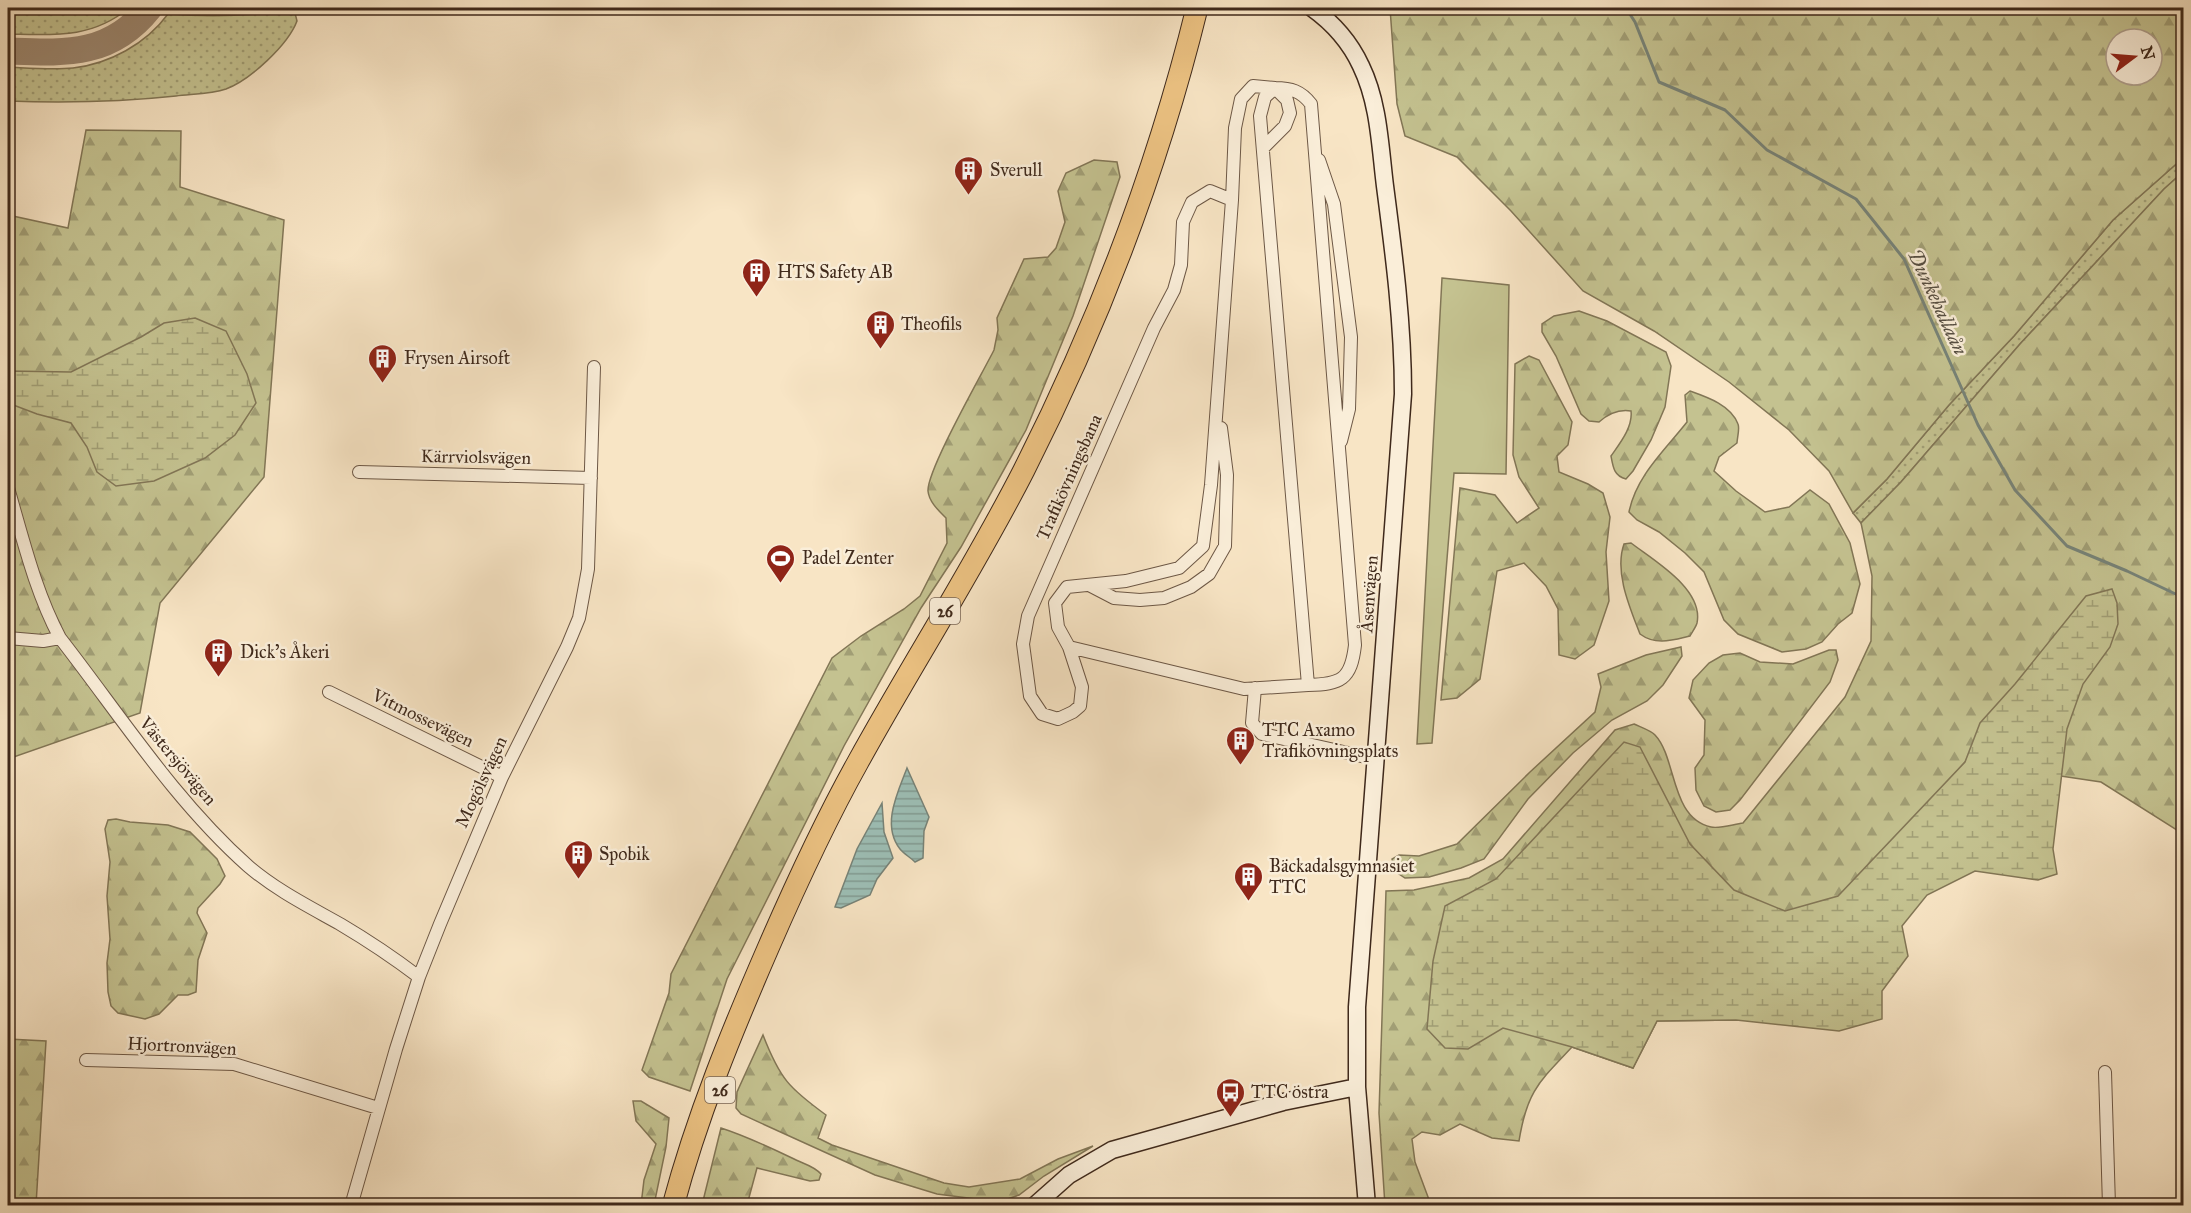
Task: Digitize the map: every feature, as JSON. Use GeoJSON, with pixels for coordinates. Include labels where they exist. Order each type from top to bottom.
{"type":"FeatureCollection","features":[{"type":"Feature","properties":{"kind":"highway","name":"26"},"geometry":{"type":"LineString","coordinates":[[673,1206],[696,1129],[725,1048],[798,881],[856,764],[1024,470],[1069,375],[1110,278],[1145,182],[1197,8]]}},
{"type":"Feature","properties":{"kind":"highway","name":"26"},"geometry":{"type":"LineString","coordinates":[[682,1206],[705,1132],[738,1040],[803,888],[864,769],[1019,494],[1076,379],[1118,280],[1157,174],[1206,8]]}},
{"type":"Feature","properties":{"kind":"highway"},"geometry":{"type":"LineString","coordinates":[[1200,30],[1214,8]]}},
{"type":"Feature","properties":{"kind":"street","name":"Åsenvägen"},"geometry":{"type":"LineString","coordinates":[[1312,8],[1333,25],[1351,47],[1361,65],[1374,100],[1401,313],[1403,394],[1357,1007],[1357,1087],[1367,1206]]}},
{"type":"Feature","properties":{"kind":"street","name":"Trafikövningsbana"},"geometry":{"type":"LineString","coordinates":[[1069,647],[1244,689],[1328,684],[1344,678],[1353,664],[1355,645],[1311,104],[1304,95],[1290,88],[1253,86],[1241,99],[1235,128],[1232,200],[1218,401],[1203,546],[1179,568],[1126,581],[1067,587],[1055,603],[1058,627],[1069,647],[1082,687],[1080,706],[1058,719],[1042,714],[1030,696],[1023,644],[1028,616],[1154,328],[1174,290],[1181,265],[1183,222],[1192,202],[1210,191],[1232,200]]}},
{"type":"Feature","properties":{"kind":"street"},"geometry":{"type":"LineString","coordinates":[[1263,148],[1285,126],[1290,113],[1287,100],[1275,88],[1265,97],[1260,116],[1308,685]]}},
{"type":"Feature","properties":{"kind":"street","name":"Trafikövningsbana"},"geometry":{"type":"LineString","coordinates":[[1313,143],[1334,204],[1351,337],[1349,409],[1339,451]]}},
{"type":"Feature","properties":{"kind":"street","name":"Mogölsvägen"},"geometry":{"type":"LineString","coordinates":[[351,1206],[378,1108],[419,977],[473,842],[579,618],[588,569],[594,367]]}},
{"type":"Feature","properties":{"kind":"street","name":"Trafikövningsbana"},"geometry":{"type":"LineString","coordinates":[[1088,585],[1114,598],[1140,600],[1164,598],[1191,587],[1209,574],[1225,546],[1227,475],[1218,401]]}},
{"type":"Feature","properties":{"kind":"street","name":"Kärrviolsvägen"},"geometry":{"type":"LineString","coordinates":[[359,472],[591,478]]}},
{"type":"Feature","properties":{"kind":"street","name":"Västersjövägen"},"geometry":{"type":"LineString","coordinates":[[8,488],[47,614],[60,638],[159,770],[248,866],[279,890],[343,926],[419,977]]}},
{"type":"Feature","properties":{"kind":"street"},"geometry":{"type":"LineString","coordinates":[[8,638],[43,641],[60,638]]}},
{"type":"Feature","properties":{"kind":"street"},"geometry":{"type":"LineString","coordinates":[[1255,688],[1252,723],[1262,734],[1374,759]]}},
{"type":"Feature","properties":{"kind":"street","name":"Vitmossevägen"},"geometry":{"type":"LineString","coordinates":[[329,692],[502,777]]}},
{"type":"Feature","properties":{"kind":"street","name":"Hjortronvägen"},"geometry":{"type":"LineString","coordinates":[[86,1060],[234,1064],[378,1108]]}},
{"type":"Feature","properties":{"kind":"street"},"geometry":{"type":"LineString","coordinates":[[2105,1072],[2109,1206]]}},
{"type":"Feature","properties":{"kind":"street"},"geometry":{"type":"LineString","coordinates":[[1034,1206],[1069,1175],[1112,1150],[1283,1102],[1357,1087]]}},
{"type":"Feature","properties":{"kind":"green space"},"geometry":{"type":"Polygon","coordinates":[[[8,8],[129,8],[115,18],[86,30],[41,35],[8,34],[8,8]]]}},
{"type":"Feature","properties":{"kind":"green space"},"geometry":{"type":"Polygon","coordinates":[[[172,8],[276,8],[211,13],[172,8]]]}},
{"type":"Feature","properties":{"kind":"green space"},"geometry":{"type":"Polygon","coordinates":[[[1390,8],[2183,8],[2183,158],[2113,220],[2014,336],[1949,405],[1887,479],[1853,513],[1829,471],[1789,430],[1729,382],[1654,331],[1583,291],[1511,211],[1457,157],[1405,136],[1397,104],[1390,8]]]}},
{"type":"Feature","properties":{"kind":"green space"},"geometry":{"type":"Polygon","coordinates":[[[289,11],[295,13],[297,21],[277,51],[257,70],[226,89],[208,93],[134,100],[8,101],[8,67],[65,69],[100,62],[138,43],[149,35],[168,14],[228,16],[289,11]]]}},
{"type":"Feature","properties":{"kind":"green space"},"geometry":{"type":"Polygon","coordinates":[[[86,130],[181,131],[180,187],[284,220],[264,477],[160,603],[140,713],[8,759],[8,215],[68,228],[86,130]]]}},
{"type":"Feature","properties":{"kind":"green space"},"geometry":{"type":"Polygon","coordinates":[[[2183,158],[2183,172],[2164,189],[2020,344],[1901,482],[1861,523],[1853,513],[1887,479],[1949,405],[2014,336],[2113,220],[2183,158]]]}},
{"type":"Feature","properties":{"kind":"green space"},"geometry":{"type":"Polygon","coordinates":[[[1094,160],[1117,162],[1120,177],[1073,316],[1026,430],[961,547],[921,608],[844,746],[727,979],[690,1091],[649,1077],[642,1070],[669,993],[671,974],[832,658],[920,596],[947,543],[946,518],[932,503],[928,491],[936,463],[994,350],[998,330],[997,318],[1024,259],[1048,257],[1056,248],[1065,222],[1058,191],[1066,173],[1094,160]]]}},
{"type":"Feature","properties":{"kind":"green space"},"geometry":{"type":"Polygon","coordinates":[[[2183,172],[2183,834],[2101,782],[1965,762],[1736,1020],[1657,1021],[1633,1068],[1572,1047],[1536,1088],[1526,1110],[1519,1141],[1492,1138],[1460,1124],[1440,1135],[1422,1132],[1412,1139],[1415,1162],[1431,1205],[1385,1206],[1379,1113],[1386,891],[1414,890],[1469,878],[1503,859],[1615,730],[1634,724],[1653,733],[1662,745],[1681,800],[1688,812],[1698,821],[1711,827],[1743,823],[1845,697],[1871,641],[1872,576],[1861,523],[1901,482],[2020,344],[2164,189],[2183,172]]]}},
{"type":"Feature","properties":{"kind":"green space"},"geometry":{"type":"Polygon","coordinates":[[[1442,278],[1509,285],[1506,474],[1454,473],[1432,743],[1417,744],[1442,278]]]}},
{"type":"Feature","properties":{"kind":"green space"},"geometry":{"type":"Polygon","coordinates":[[[1579,311],[1607,321],[1666,352],[1671,366],[1665,407],[1651,440],[1626,479],[1622,478],[1613,467],[1611,456],[1628,429],[1631,411],[1614,413],[1599,422],[1589,421],[1581,414],[1556,356],[1542,332],[1542,324],[1554,316],[1579,311]]]}},
{"type":"Feature","properties":{"kind":"green space"},"geometry":{"type":"Polygon","coordinates":[[[195,318],[226,331],[247,374],[256,403],[235,435],[205,458],[154,481],[116,486],[97,472],[87,447],[71,423],[8,403],[8,371],[71,372],[164,323],[195,318]]]}},
{"type":"Feature","properties":{"kind":"green space"},"geometry":{"type":"Polygon","coordinates":[[[1529,356],[1539,360],[1572,422],[1568,445],[1557,456],[1559,472],[1603,493],[1610,517],[1606,552],[1609,601],[1594,645],[1575,659],[1559,655],[1558,609],[1546,586],[1524,563],[1497,571],[1480,679],[1457,698],[1441,700],[1460,488],[1495,495],[1517,523],[1539,508],[1519,477],[1513,455],[1515,364],[1529,356]]]}},
{"type":"Feature","properties":{"kind":"green space"},"geometry":{"type":"Polygon","coordinates":[[[1690,391],[1724,407],[1735,417],[1738,424],[1737,443],[1719,457],[1714,471],[1736,491],[1765,512],[1789,507],[1810,490],[1829,504],[1850,543],[1860,584],[1852,613],[1838,624],[1822,642],[1806,649],[1782,652],[1738,634],[1724,620],[1704,572],[1659,532],[1637,520],[1629,512],[1645,475],[1687,422],[1685,395],[1690,391]]]}},
{"type":"Feature","properties":{"kind":"green space"},"geometry":{"type":"Polygon","coordinates":[[[1631,543],[1675,577],[1693,599],[1697,610],[1697,623],[1690,636],[1658,641],[1640,634],[1622,578],[1621,555],[1624,544],[1631,543]]]}},
{"type":"Feature","properties":{"kind":"green space"},"geometry":{"type":"Polygon","coordinates":[[[2112,589],[2117,603],[2118,624],[2110,647],[2083,684],[2067,729],[2053,849],[2057,874],[2038,880],[1975,871],[1927,895],[1902,926],[1908,956],[1882,991],[1882,1019],[1839,1031],[1736,1020],[1657,1021],[1633,1068],[1572,1047],[1503,1028],[1468,1049],[1445,1048],[1427,1029],[1433,961],[1445,906],[1496,879],[1624,742],[1640,747],[1690,844],[1734,890],[1785,911],[1838,896],[1965,762],[1980,723],[2015,684],[2086,596],[2112,589]]]}},
{"type":"Feature","properties":{"kind":"green space"},"geometry":{"type":"Polygon","coordinates":[[[1681,647],[1682,656],[1663,685],[1647,701],[1612,720],[1573,753],[1528,799],[1484,859],[1429,877],[1405,878],[1396,872],[1392,859],[1399,855],[1419,856],[1457,844],[1595,712],[1601,687],[1598,674],[1646,655],[1681,647]]]}},
{"type":"Feature","properties":{"kind":"green space"},"geometry":{"type":"Polygon","coordinates":[[[1829,650],[1836,650],[1838,660],[1830,682],[1740,800],[1730,810],[1716,812],[1704,806],[1696,790],[1695,768],[1704,755],[1705,720],[1689,698],[1693,680],[1709,663],[1723,655],[1740,653],[1760,662],[1793,664],[1829,650]]]}},
{"type":"Feature","properties":{"kind":"green space"},"geometry":{"type":"Polygon","coordinates":[[[108,820],[168,825],[190,832],[217,859],[225,876],[198,908],[197,913],[207,933],[198,960],[196,992],[178,995],[159,1014],[145,1019],[118,1013],[111,1006],[108,992],[107,963],[110,939],[107,896],[110,862],[105,829],[108,820]]]}},
{"type":"Feature","properties":{"kind":"green space"},"geometry":{"type":"Polygon","coordinates":[[[763,1035],[775,1062],[787,1081],[826,1115],[818,1138],[832,1145],[944,1183],[969,1187],[1020,1179],[1058,1159],[1093,1146],[1044,1176],[1019,1195],[999,1202],[937,1194],[875,1175],[741,1114],[736,1108],[737,1092],[763,1035]]]}},
{"type":"Feature","properties":{"kind":"green space"},"geometry":{"type":"Polygon","coordinates":[[[8,1039],[46,1041],[36,1205],[8,1205],[8,1039]]]}},
{"type":"Feature","properties":{"kind":"green space"},"geometry":{"type":"Polygon","coordinates":[[[633,1101],[641,1101],[669,1118],[666,1147],[654,1205],[641,1205],[644,1180],[656,1144],[636,1121],[633,1101]]]}},
{"type":"Feature","properties":{"kind":"green space"},"geometry":{"type":"Polygon","coordinates":[[[721,1128],[811,1167],[821,1174],[819,1180],[810,1181],[757,1168],[747,1205],[702,1205],[721,1128]]]}},
{"type":"Feature","properties":{"kind":"water"},"geometry":{"type":"Polygon","coordinates":[[[907,768],[929,817],[924,831],[923,858],[915,862],[900,849],[894,840],[891,819],[907,768]]]}},
{"type":"Feature","properties":{"kind":"water"},"geometry":{"type":"Polygon","coordinates":[[[882,803],[884,832],[893,858],[877,879],[870,895],[841,908],[835,907],[857,849],[882,803]]]}},
{"type":"Feature","properties":{"kind":"waterway","name":"Dunkehallaån"},"geometry":{"type":"LineString","coordinates":[[1626,8],[1635,22],[1659,82],[1725,110],[1767,150],[1856,199],[1904,259],[1978,425],[2015,490],[2067,546],[2184,598]]}},
{"type":"Feature","properties":{"kind":"taxiway"},"geometry":{"type":"LineString","coordinates":[[8,51],[67,51],[102,44],[134,24],[149,8]]}},
{"type":"Feature","properties":{"kind":"place","name":"Sverull"},"geometry":{"type":"Point","coordinates":[969,196]}},
{"type":"Feature","properties":{"kind":"place","name":"HTS Safety AB"},"geometry":{"type":"Point","coordinates":[756,298]}},
{"type":"Feature","properties":{"kind":"place","name":"Theofils"},"geometry":{"type":"Point","coordinates":[880,350]}},
{"type":"Feature","properties":{"kind":"place","name":"Frysen Airsoft"},"geometry":{"type":"Point","coordinates":[383,384]}},
{"type":"Feature","properties":{"kind":"place","name":"Padel Zenter"},"geometry":{"type":"Point","coordinates":[781,584]}},
{"type":"Feature","properties":{"kind":"place","name":"Dick's Åkeri"},"geometry":{"type":"Point","coordinates":[219,678]}},
{"type":"Feature","properties":{"kind":"place","name":"TTC Axamo Trafikövningsplats"},"geometry":{"type":"Point","coordinates":[1241,766]}},
{"type":"Feature","properties":{"kind":"place","name":"Spobik"},"geometry":{"type":"Point","coordinates":[578,880]}},
{"type":"Feature","properties":{"kind":"place","name":"Bäckadalsgymnasiet TTC"},"geometry":{"type":"Point","coordinates":[1248,902]}},
{"type":"Feature","properties":{"kind":"place","name":"TTC östra"},"geometry":{"type":"Point","coordinates":[1230,1118]}}]}
